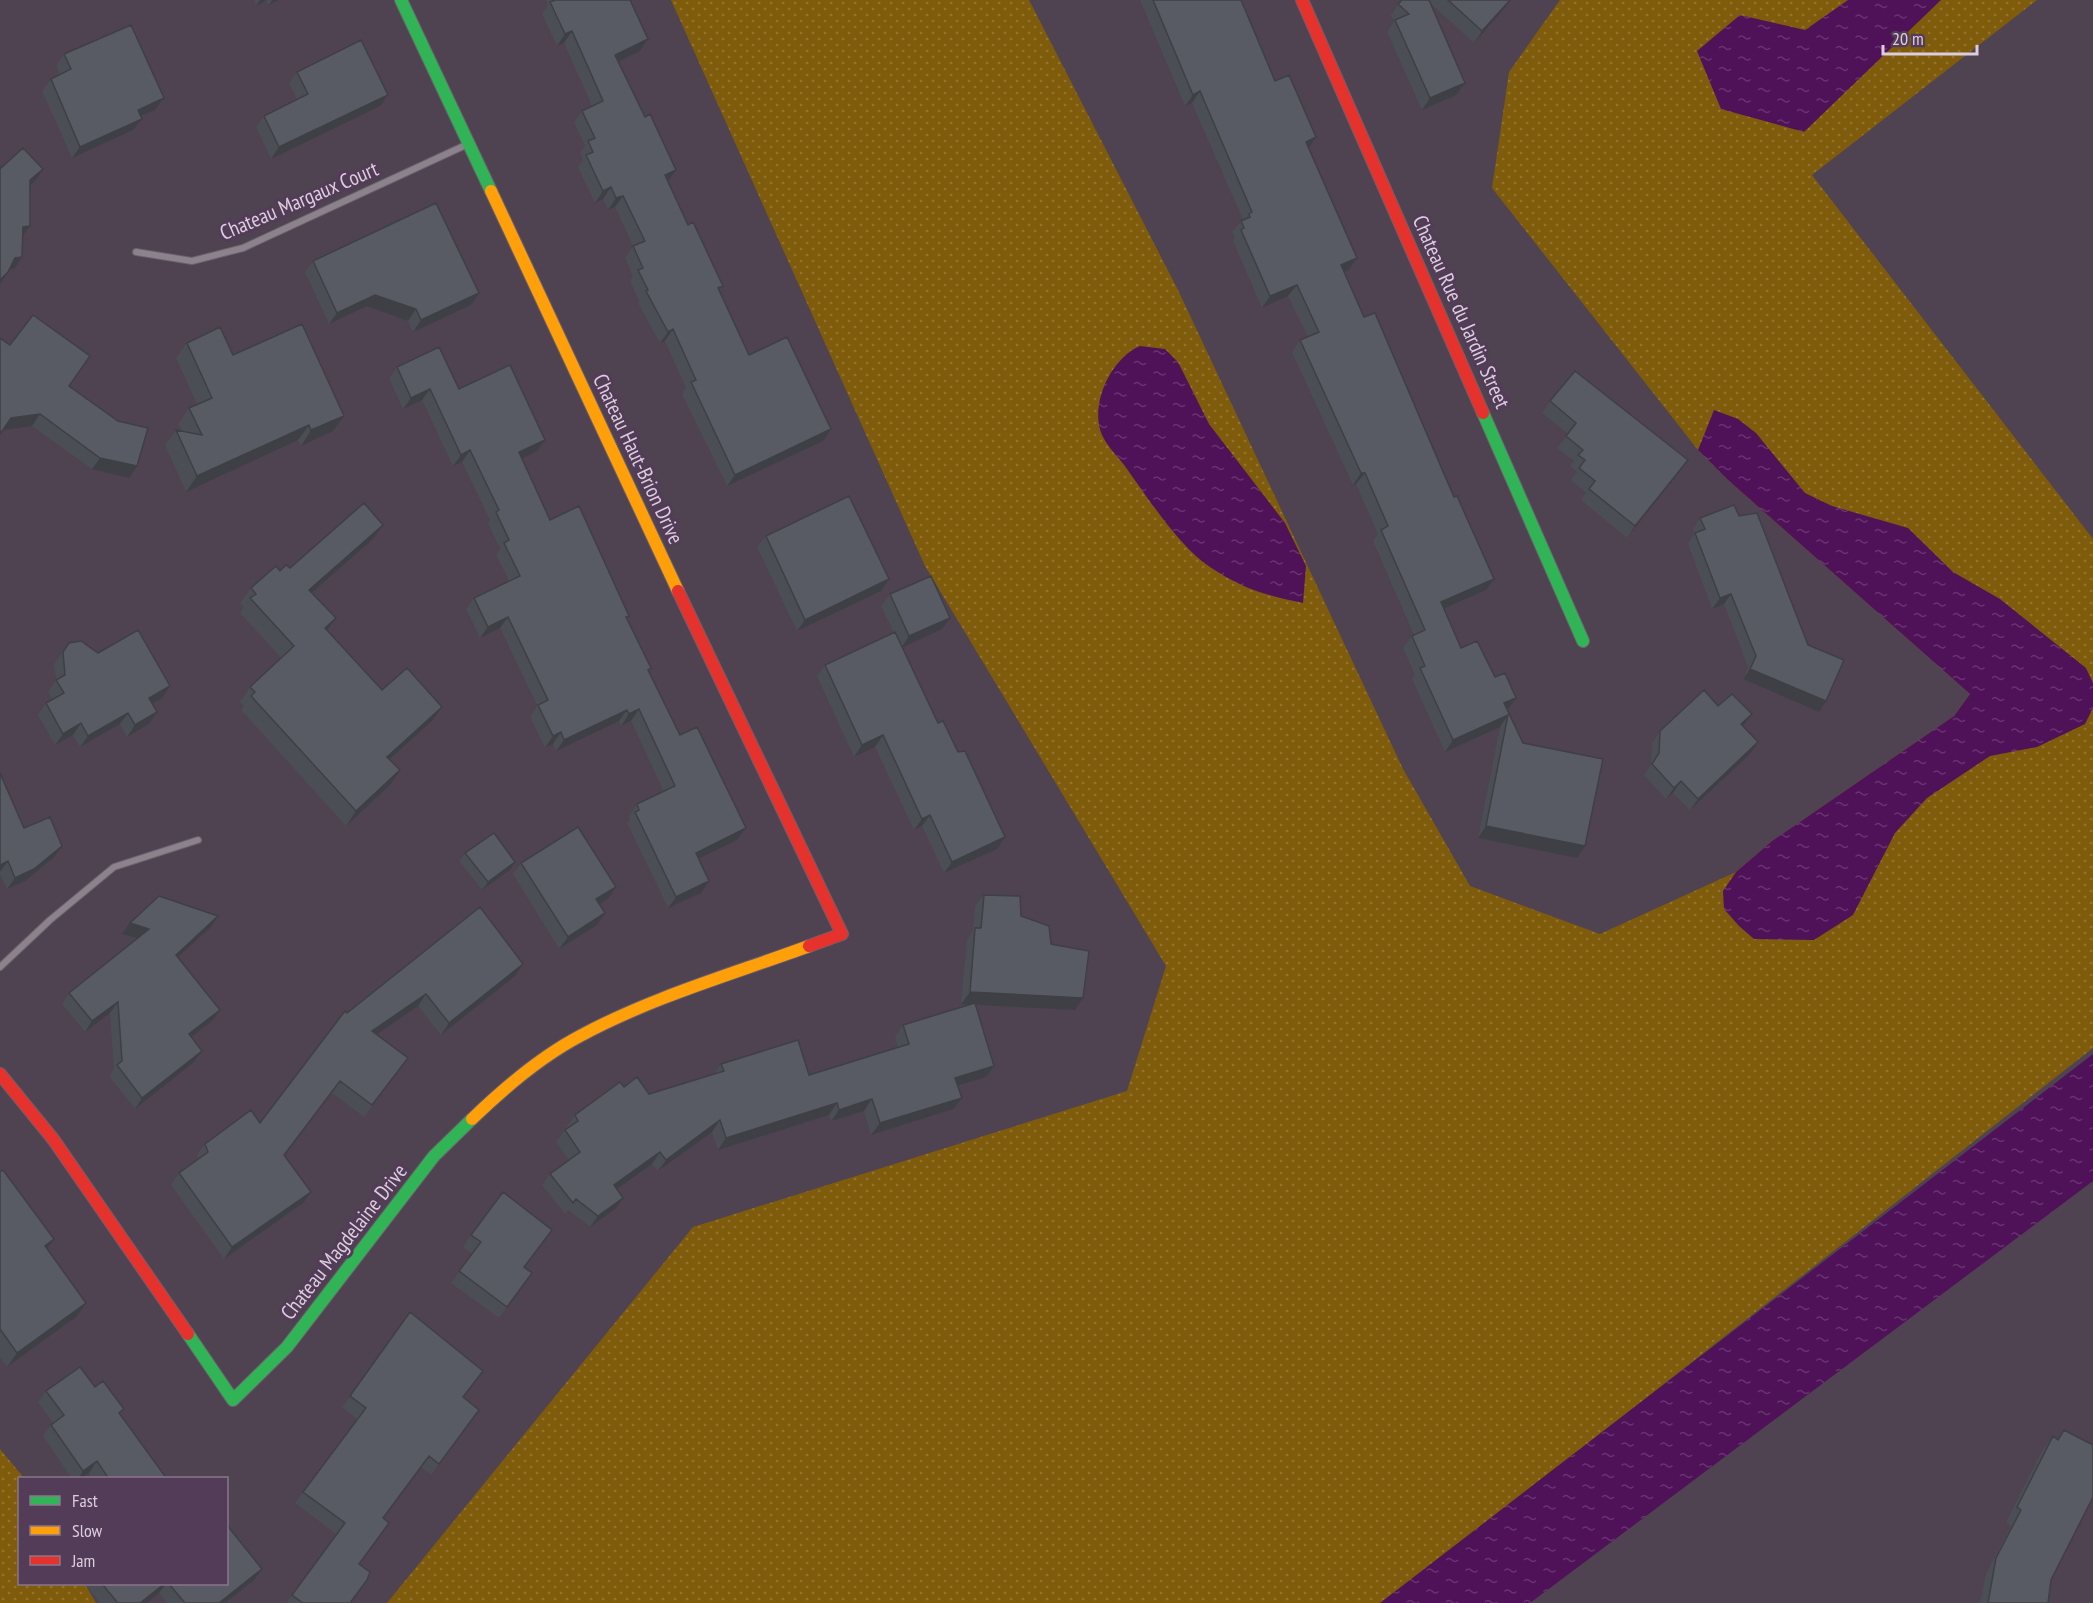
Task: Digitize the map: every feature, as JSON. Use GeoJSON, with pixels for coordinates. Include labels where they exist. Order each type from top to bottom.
{"type":"FeatureCollection","features":[{"type":"Feature","properties":{"kind":"street","name":"Chateau Haut-Brion Drive"},"geometry":{"type":"LineString","coordinates":[[402,0],[810,871],[842,934]]}},
{"type":"Feature","properties":{"kind":"street","name":"Chateau Rue du Jardin Street"},"geometry":{"type":"LineString","coordinates":[[1302,0],[1583,640]]}},
{"type":"Feature","properties":{"kind":"street","name":"Chateau Margaux Court"},"geometry":{"type":"LineString","coordinates":[[136,252],[192,261],[243,248],[469,143]]}},
{"type":"Feature","properties":{"kind":"street"},"geometry":{"type":"LineString","coordinates":[[0,967],[50,920],[114,867],[198,840]]}},
{"type":"Feature","properties":{"kind":"street","name":"Chateau Magdelaine Drive"},"geometry":{"type":"LineString","coordinates":[[0,1074],[52,1139],[233,1400],[287,1347],[434,1156],[506,1086],[578,1037],[633,1010],[842,934]]}},
{"type":"Feature","properties":{"kind":"shaded area"},"geometry":{"type":"Polygon","coordinates":[[[671,0],[1029,0],[1178,290],[1403,769],[1470,886],[1600,934],[1736,872],[1772,841],[1954,716],[1970,694],[1728,480],[1698,450],[1492,188],[1509,72],[1560,0],[2037,0],[1812,175],[2093,539],[2093,1048],[1384,1603],[387,1603],[693,1227],[1127,1091],[1166,966],[925,566],[671,0]]]}},
{"type":"Feature","properties":{"kind":"shaded area"},"geometry":{"type":"Polygon","coordinates":[[[0,1449],[23,1477],[18,1477],[18,1585],[86,1585],[96,1603],[0,1603],[0,1449]]]}},
{"type":"Feature","properties":{"kind":"water"},"geometry":{"type":"Polygon","coordinates":[[[1848,0],[1941,0],[1804,132],[1721,109],[1697,51],[1740,15],[1805,30],[1848,0]]]}},
{"type":"Feature","properties":{"kind":"water"},"geometry":{"type":"Polygon","coordinates":[[[1140,346],[1165,349],[1178,362],[1209,424],[1285,523],[1306,566],[1303,603],[1265,594],[1244,586],[1222,575],[1198,558],[1175,534],[1107,443],[1102,435],[1098,410],[1105,384],[1120,361],[1140,346]]]}},
{"type":"Feature","properties":{"kind":"water"},"geometry":{"type":"Polygon","coordinates":[[[1714,410],[1738,419],[1756,433],[1805,493],[1832,506],[1908,528],[1953,572],[2000,599],[2086,668],[2093,683],[2093,708],[2085,724],[2037,747],[1990,756],[1927,798],[1895,833],[1853,915],[1814,940],[1754,939],[1724,909],[1723,891],[1736,872],[1772,841],[1954,716],[1970,694],[1728,480],[1698,450],[1714,410]]]}},
{"type":"Feature","properties":{"kind":"water"},"geometry":{"type":"Polygon","coordinates":[[[2093,1054],[2093,1181],[1530,1603],[1380,1603],[2093,1054]]]}},
{"type":"Feature","properties":{"kind":"building"},"geometry":{"type":"Polygon","coordinates":[[[555,0],[630,0],[648,39],[615,55],[645,117],[650,114],[676,170],[665,175],[688,225],[693,222],[723,286],[718,288],[749,355],[787,337],[831,429],[735,475],[691,382],[696,380],[673,329],[668,332],[646,291],[648,290],[638,270],[643,268],[633,246],[645,241],[623,196],[616,198],[611,187],[603,191],[586,155],[593,152],[588,141],[595,138],[582,111],[603,101],[572,31],[565,34],[550,2],[555,0]]]}},
{"type":"Feature","properties":{"kind":"building"},"geometry":{"type":"Polygon","coordinates":[[[1153,0],[1241,0],[1275,81],[1289,75],[1316,137],[1306,142],[1357,258],[1341,265],[1364,317],[1375,313],[1454,497],[1457,496],[1494,579],[1441,602],[1461,648],[1477,641],[1495,677],[1505,673],[1516,698],[1504,703],[1523,743],[1603,759],[1585,846],[1486,826],[1508,715],[1453,740],[1420,668],[1425,666],[1412,636],[1425,630],[1381,530],[1388,526],[1365,473],[1361,473],[1300,340],[1319,332],[1297,285],[1270,296],[1241,230],[1244,228],[1241,221],[1250,217],[1249,214],[1252,212],[1200,91],[1193,95],[1153,0]]]}},
{"type":"Feature","properties":{"kind":"building"},"geometry":{"type":"Polygon","coordinates":[[[1402,0],[1429,0],[1465,83],[1430,98],[1395,20],[1409,14],[1398,4],[1402,0]]]}},
{"type":"Feature","properties":{"kind":"building"},"geometry":{"type":"Polygon","coordinates":[[[1448,0],[1510,0],[1482,31],[1448,0]]]}},
{"type":"Feature","properties":{"kind":"building"},"geometry":{"type":"Polygon","coordinates":[[[131,25],[164,98],[138,110],[142,119],[80,147],[51,79],[71,69],[64,54],[131,25]]]}},
{"type":"Feature","properties":{"kind":"building"},"geometry":{"type":"Polygon","coordinates":[[[361,40],[388,95],[279,147],[264,116],[308,94],[297,72],[361,40]]]}},
{"type":"Feature","properties":{"kind":"building"},"geometry":{"type":"Polygon","coordinates":[[[23,148],[43,169],[30,180],[30,226],[23,227],[22,257],[15,258],[8,272],[0,280],[0,166],[1,168],[23,148]]]}},
{"type":"Feature","properties":{"kind":"building"},"geometry":{"type":"Polygon","coordinates":[[[436,203],[479,293],[421,320],[416,309],[375,295],[337,313],[313,261],[436,203]]]}},
{"type":"Feature","properties":{"kind":"building"},"geometry":{"type":"Polygon","coordinates":[[[33,315],[90,356],[69,386],[118,421],[148,428],[137,466],[100,458],[40,414],[11,418],[0,434],[0,338],[10,345],[33,315]]]}},
{"type":"Feature","properties":{"kind":"building"},"geometry":{"type":"Polygon","coordinates":[[[302,324],[344,416],[311,430],[309,425],[197,476],[176,430],[202,435],[189,408],[212,398],[187,343],[220,327],[233,355],[302,324]]]}},
{"type":"Feature","properties":{"kind":"building"},"geometry":{"type":"Polygon","coordinates":[[[439,347],[459,389],[510,365],[545,440],[519,452],[550,520],[579,506],[629,616],[626,617],[651,668],[648,670],[680,735],[697,727],[746,828],[696,853],[709,881],[676,897],[635,812],[639,810],[637,804],[675,786],[639,709],[629,714],[627,710],[564,740],[561,732],[553,736],[538,705],[548,700],[508,617],[488,627],[474,598],[520,576],[504,543],[509,540],[496,512],[499,510],[470,450],[461,455],[430,389],[411,398],[397,367],[439,347]]]}},
{"type":"Feature","properties":{"kind":"building"},"geometry":{"type":"Polygon","coordinates":[[[1575,371],[1688,460],[1635,526],[1589,489],[1595,481],[1579,468],[1585,460],[1578,455],[1583,450],[1566,436],[1576,423],[1550,401],[1575,371]]]}},
{"type":"Feature","properties":{"kind":"building"},"geometry":{"type":"Polygon","coordinates":[[[849,496],[889,579],[805,620],[766,536],[849,496]]]}},
{"type":"Feature","properties":{"kind":"building"},"geometry":{"type":"Polygon","coordinates":[[[364,503],[383,525],[309,590],[336,618],[325,628],[382,690],[407,668],[442,707],[387,757],[400,770],[356,811],[251,696],[255,692],[250,687],[294,646],[250,598],[256,594],[251,588],[276,566],[280,571],[286,565],[290,568],[364,503]]]}},
{"type":"Feature","properties":{"kind":"building"},"geometry":{"type":"Polygon","coordinates":[[[1734,505],[1739,516],[1757,513],[1808,645],[1844,660],[1826,701],[1750,669],[1756,656],[1731,594],[1720,598],[1695,533],[1705,529],[1700,518],[1734,505]]]}},
{"type":"Feature","properties":{"kind":"building"},"geometry":{"type":"Polygon","coordinates":[[[931,576],[950,618],[909,636],[890,594],[931,576]]]}},
{"type":"Feature","properties":{"kind":"building"},"geometry":{"type":"Polygon","coordinates":[[[138,630],[170,686],[149,698],[157,712],[135,725],[128,713],[88,736],[81,723],[63,734],[46,703],[64,693],[56,680],[65,675],[63,652],[69,643],[81,641],[98,653],[138,630]]]}},
{"type":"Feature","properties":{"kind":"building"},"geometry":{"type":"Polygon","coordinates":[[[895,632],[938,723],[943,721],[958,752],[965,751],[1005,837],[952,862],[930,815],[922,819],[883,735],[862,745],[825,665],[895,632]]]}},
{"type":"Feature","properties":{"kind":"building"},"geometry":{"type":"Polygon","coordinates":[[[1704,690],[1718,706],[1732,694],[1752,714],[1741,724],[1758,742],[1698,799],[1681,781],[1674,788],[1652,764],[1659,753],[1660,731],[1704,690]]]}},
{"type":"Feature","properties":{"kind":"building"},"geometry":{"type":"Polygon","coordinates":[[[0,773],[24,828],[50,817],[62,846],[34,869],[15,878],[8,861],[0,865],[0,773]]]}},
{"type":"Feature","properties":{"kind":"building"},"geometry":{"type":"Polygon","coordinates":[[[578,827],[616,887],[596,899],[605,913],[568,937],[521,863],[578,827]]]}},
{"type":"Feature","properties":{"kind":"building"},"geometry":{"type":"Polygon","coordinates":[[[494,833],[515,862],[488,882],[465,853],[494,833]]]}},
{"type":"Feature","properties":{"kind":"building"},"geometry":{"type":"Polygon","coordinates":[[[984,895],[1020,896],[1021,916],[1049,926],[1051,944],[1089,951],[1083,998],[970,992],[975,928],[981,928],[984,895]]]}},
{"type":"Feature","properties":{"kind":"building"},"geometry":{"type":"Polygon","coordinates":[[[159,896],[218,916],[176,955],[220,1010],[189,1034],[202,1051],[142,1098],[117,1065],[122,1061],[118,1002],[92,1021],[69,993],[149,929],[130,923],[159,896]]]}},
{"type":"Feature","properties":{"kind":"building"},"geometry":{"type":"Polygon","coordinates":[[[480,907],[523,964],[449,1023],[426,994],[372,1031],[408,1058],[372,1105],[340,1081],[284,1155],[311,1192],[232,1247],[179,1173],[208,1152],[205,1144],[251,1110],[260,1123],[345,1011],[347,1013],[480,907]]]}},
{"type":"Feature","properties":{"kind":"building"},"geometry":{"type":"Polygon","coordinates":[[[975,1003],[994,1066],[955,1078],[962,1098],[880,1123],[872,1099],[839,1110],[837,1103],[726,1138],[720,1120],[666,1160],[660,1152],[614,1185],[623,1198],[598,1216],[576,1199],[573,1203],[550,1174],[580,1152],[565,1130],[578,1121],[575,1115],[620,1082],[624,1087],[637,1077],[649,1094],[724,1071],[721,1064],[798,1040],[809,1075],[909,1044],[903,1025],[975,1003]]]}},
{"type":"Feature","properties":{"kind":"building"},"geometry":{"type":"Polygon","coordinates":[[[3,1170],[54,1239],[45,1246],[86,1303],[17,1353],[0,1329],[0,1172],[3,1170]]]}},
{"type":"Feature","properties":{"kind":"building"},"geometry":{"type":"Polygon","coordinates":[[[503,1192],[552,1230],[524,1267],[532,1273],[507,1307],[459,1271],[481,1242],[471,1235],[503,1192]]]}},
{"type":"Feature","properties":{"kind":"building"},"geometry":{"type":"Polygon","coordinates":[[[410,1312],[483,1371],[463,1397],[479,1410],[439,1464],[429,1456],[383,1518],[389,1523],[359,1564],[370,1572],[367,1580],[350,1603],[303,1603],[292,1595],[345,1523],[303,1492],[366,1408],[350,1396],[410,1312]]]}},
{"type":"Feature","properties":{"kind":"building"},"geometry":{"type":"Polygon","coordinates":[[[80,1367],[95,1387],[103,1381],[124,1409],[119,1413],[166,1477],[108,1477],[97,1461],[83,1471],[51,1425],[64,1415],[46,1391],[80,1367]]]}},
{"type":"Feature","properties":{"kind":"building"},"geometry":{"type":"Polygon","coordinates":[[[2064,1430],[2093,1445],[2093,1497],[2051,1580],[2048,1603],[1988,1603],[1996,1558],[2021,1510],[2017,1507],[2053,1436],[2058,1440],[2064,1430]]]}},
{"type":"Feature","properties":{"kind":"building"},"geometry":{"type":"Polygon","coordinates":[[[228,1526],[262,1569],[219,1603],[185,1603],[170,1585],[228,1585],[228,1526]]]}},
{"type":"Feature","properties":{"kind":"building"},"geometry":{"type":"Polygon","coordinates":[[[103,1585],[163,1585],[140,1603],[118,1603],[103,1585]]]}},
{"type":"Feature","properties":{"kind":"traffic: fast"},"geometry":{"type":"LineString","coordinates":[[401,0],[491,191]]}},
{"type":"Feature","properties":{"kind":"traffic: fast"},"geometry":{"type":"LineString","coordinates":[[1483,413],[1583,641]]}},
{"type":"Feature","properties":{"kind":"traffic: fast"},"geometry":{"type":"LineString","coordinates":[[188,1334],[233,1400],[287,1347],[434,1156],[472,1119]]}},
{"type":"Feature","properties":{"kind":"traffic: slow"},"geometry":{"type":"LineString","coordinates":[[491,191],[678,591]]}},
{"type":"Feature","properties":{"kind":"traffic: slow"},"geometry":{"type":"LineString","coordinates":[[472,1119],[523,1074],[551,1053],[607,1022],[693,987],[809,946]]}},
{"type":"Feature","properties":{"kind":"traffic: jam"},"geometry":{"type":"LineString","coordinates":[[1302,0],[1483,413]]}},
{"type":"Feature","properties":{"kind":"traffic: jam"},"geometry":{"type":"LineString","coordinates":[[678,591],[842,934],[809,946]]}},
{"type":"Feature","properties":{"kind":"traffic: jam"},"geometry":{"type":"LineString","coordinates":[[0,1074],[53,1139],[188,1334]]}}]}
